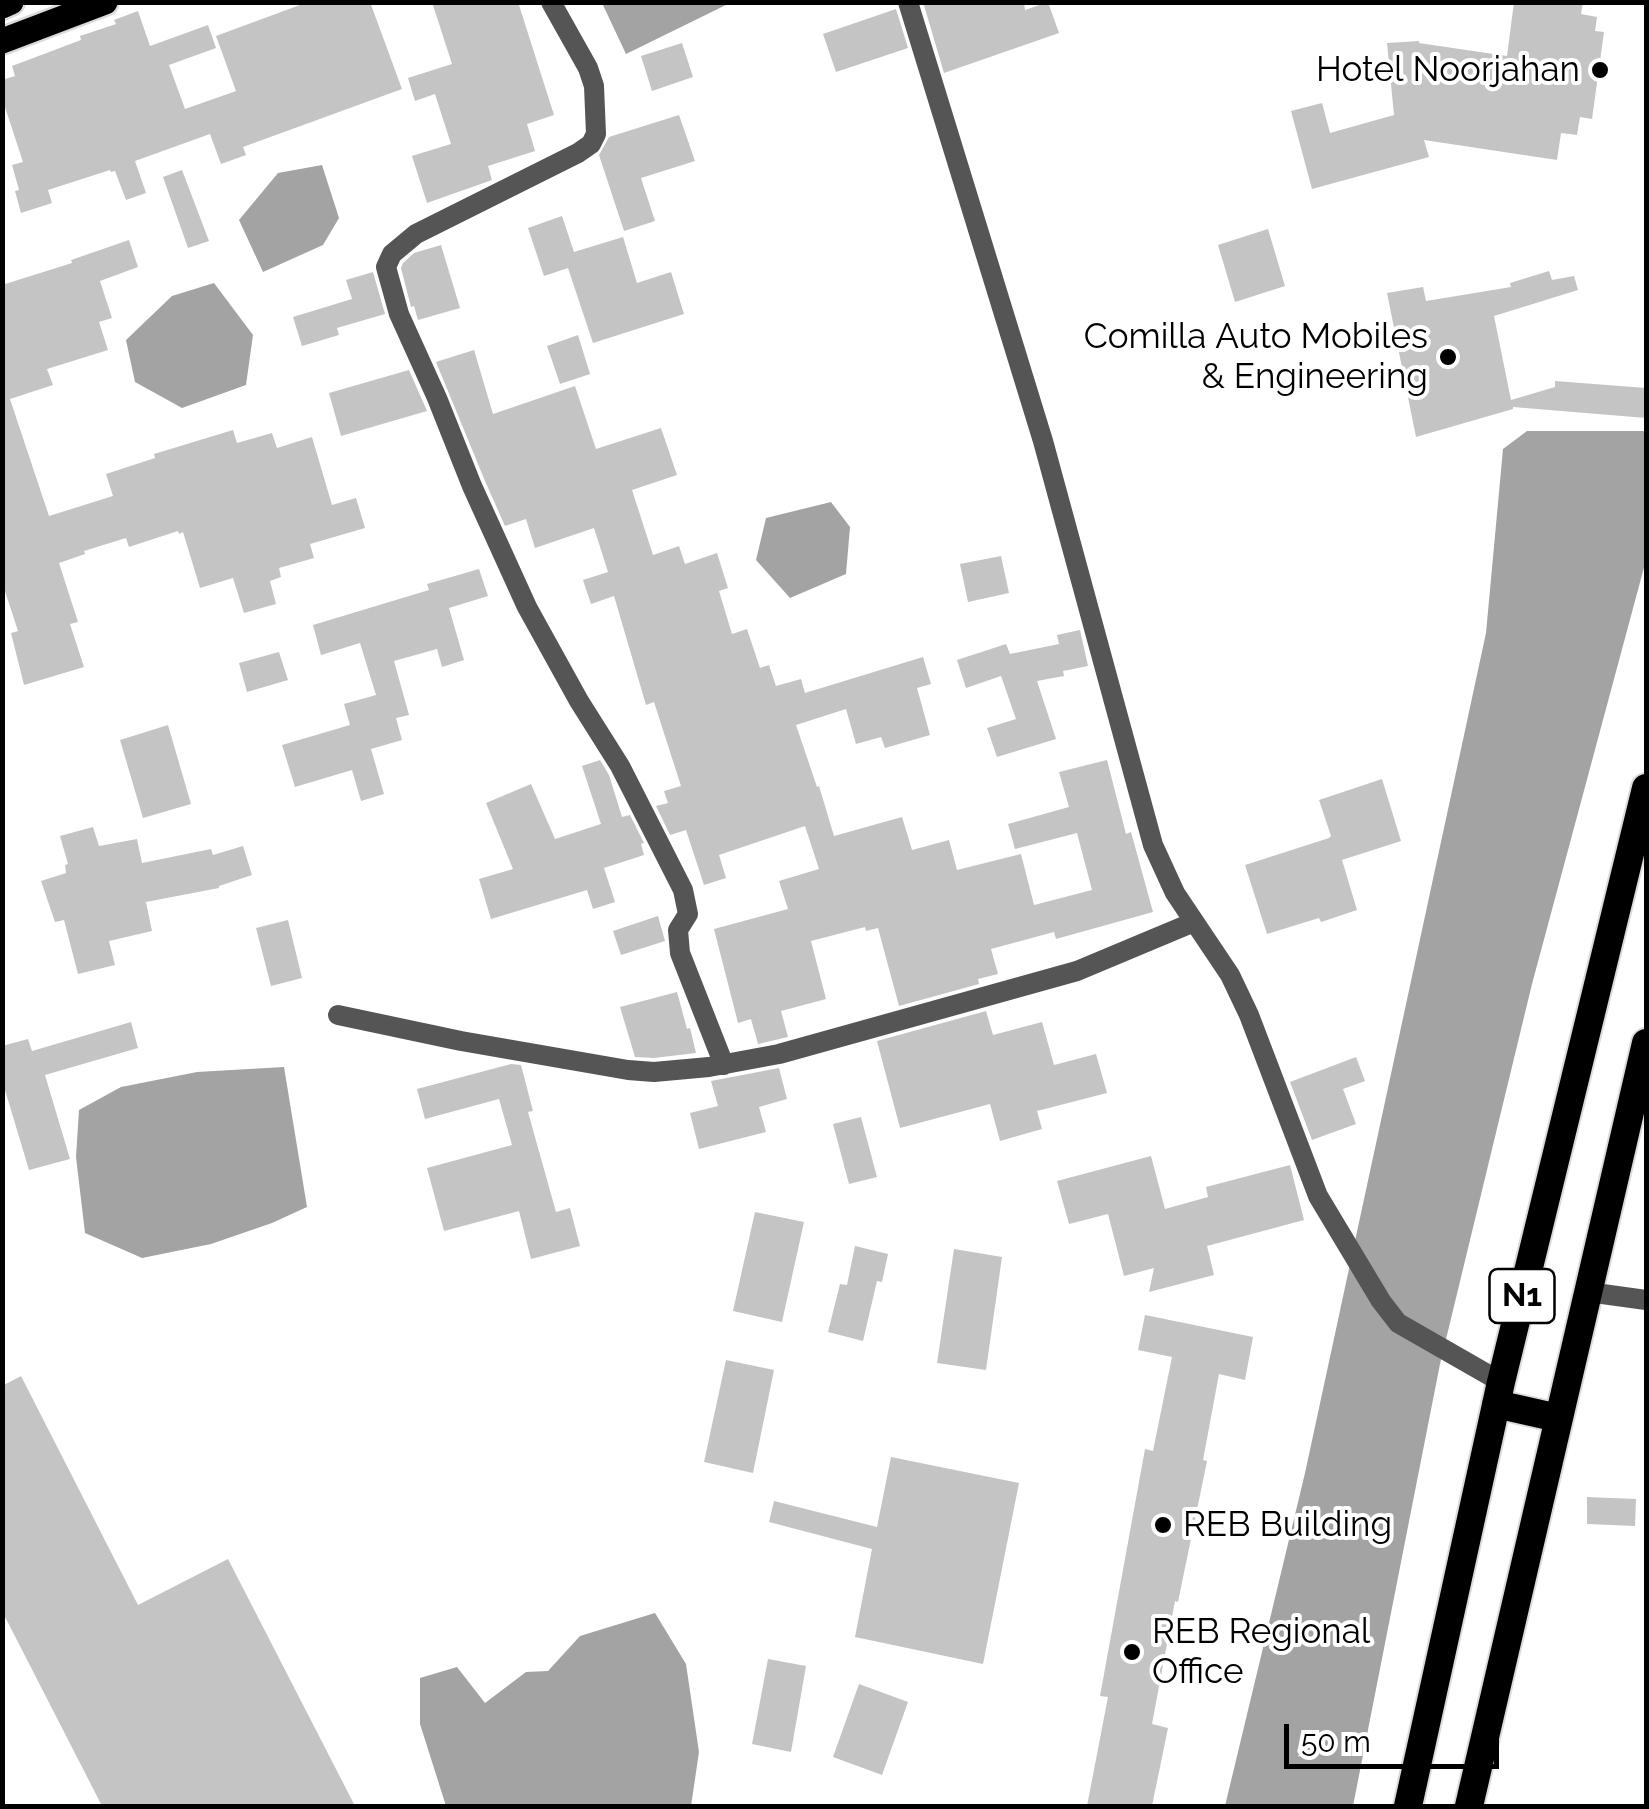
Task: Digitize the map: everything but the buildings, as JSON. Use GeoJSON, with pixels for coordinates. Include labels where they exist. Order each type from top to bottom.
{"type":"FeatureCollection","features":[{"type":"Feature","properties":{"kind":"highway","name":"N1"},"geometry":{"type":"LineString","coordinates":[[1408,1806],[1499,1393],[1646,788]]}},
{"type":"Feature","properties":{"kind":"highway","name":"N1"},"geometry":{"type":"LineString","coordinates":[[1468,1806],[1646,1043]]}},
{"type":"Feature","properties":{"kind":"highway"},"geometry":{"type":"LineString","coordinates":[[1499,1393],[1558,1418]]}},
{"type":"Feature","properties":{"kind":"main road"},"geometry":{"type":"LineString","coordinates":[[2,6],[12,2]]}},
{"type":"Feature","properties":{"kind":"main road"},"geometry":{"type":"LineString","coordinates":[[2,41],[105,2]]}},
{"type":"Feature","properties":{"kind":"street"},"geometry":{"type":"LineString","coordinates":[[551,2],[594,86],[596,134],[591,144],[416,234],[392,254],[386,267],[399,314],[527,606],[620,766],[683,890],[688,914],[678,930],[680,953],[724,1065]]}},
{"type":"Feature","properties":{"kind":"street"},"geometry":{"type":"LineString","coordinates":[[908,2],[1043,441],[1153,845],[1176,893],[1230,975],[1318,1196],[1381,1301],[1398,1323],[1499,1393]]}},
{"type":"Feature","properties":{"kind":"street"},"geometry":{"type":"LineString","coordinates":[[338,1016],[628,1070],[654,1072],[724,1065],[779,1054],[1077,971],[1194,922]]}},
{"type":"Feature","properties":{"kind":"street"},"geometry":{"type":"LineString","coordinates":[[1588,1292],[1646,1300]]}},
{"type":"Feature","properties":{"kind":"shaded area"},"geometry":{"type":"Polygon","coordinates":[[[602,3],[730,3],[626,54],[602,3]]]}},
{"type":"Feature","properties":{"kind":"shaded area"},"geometry":{"type":"Polygon","coordinates":[[[322,165],[339,218],[323,245],[263,272],[239,220],[278,173],[322,165]]]}},
{"type":"Feature","properties":{"kind":"shaded area"},"geometry":{"type":"Polygon","coordinates":[[[214,283],[253,335],[246,385],[182,408],[135,382],[126,340],[172,296],[214,283]]]}},
{"type":"Feature","properties":{"kind":"shaded area"},"geometry":{"type":"Polygon","coordinates":[[[1527,431],[1646,431],[1646,560],[1532,984],[1440,1364],[1353,1806],[1225,1806],[1305,1473],[1486,633],[1503,449],[1527,431]]]}},
{"type":"Feature","properties":{"kind":"shaded area"},"geometry":{"type":"Polygon","coordinates":[[[831,502],[850,527],[846,574],[790,598],[756,560],[766,518],[831,502]]]}},
{"type":"Feature","properties":{"kind":"shaded area"},"geometry":{"type":"Polygon","coordinates":[[[284,1067],[307,1207],[211,1244],[142,1258],[85,1233],[76,1157],[79,1110],[121,1087],[197,1072],[284,1067]]]}},
{"type":"Feature","properties":{"kind":"shaded area"},"geometry":{"type":"Polygon","coordinates":[[[655,1613],[686,1664],[699,1752],[691,1806],[446,1806],[420,1724],[420,1678],[457,1667],[485,1703],[526,1672],[548,1671],[580,1636],[655,1613]]]}},
{"type":"Feature","properties":{"kind":"place","name":"Hotel Noorjahan"},"geometry":{"type":"Point","coordinates":[1600,70]}},
{"type":"Feature","properties":{"kind":"place","name":"Comilla Auto Mobiles & Engineering"},"geometry":{"type":"Point","coordinates":[1448,357]}},
{"type":"Feature","properties":{"kind":"place","name":"REB Building"},"geometry":{"type":"Point","coordinates":[1163,1525]}},
{"type":"Feature","properties":{"kind":"place","name":"REB Regional Office"},"geometry":{"type":"Point","coordinates":[1132,1652]}}]}
